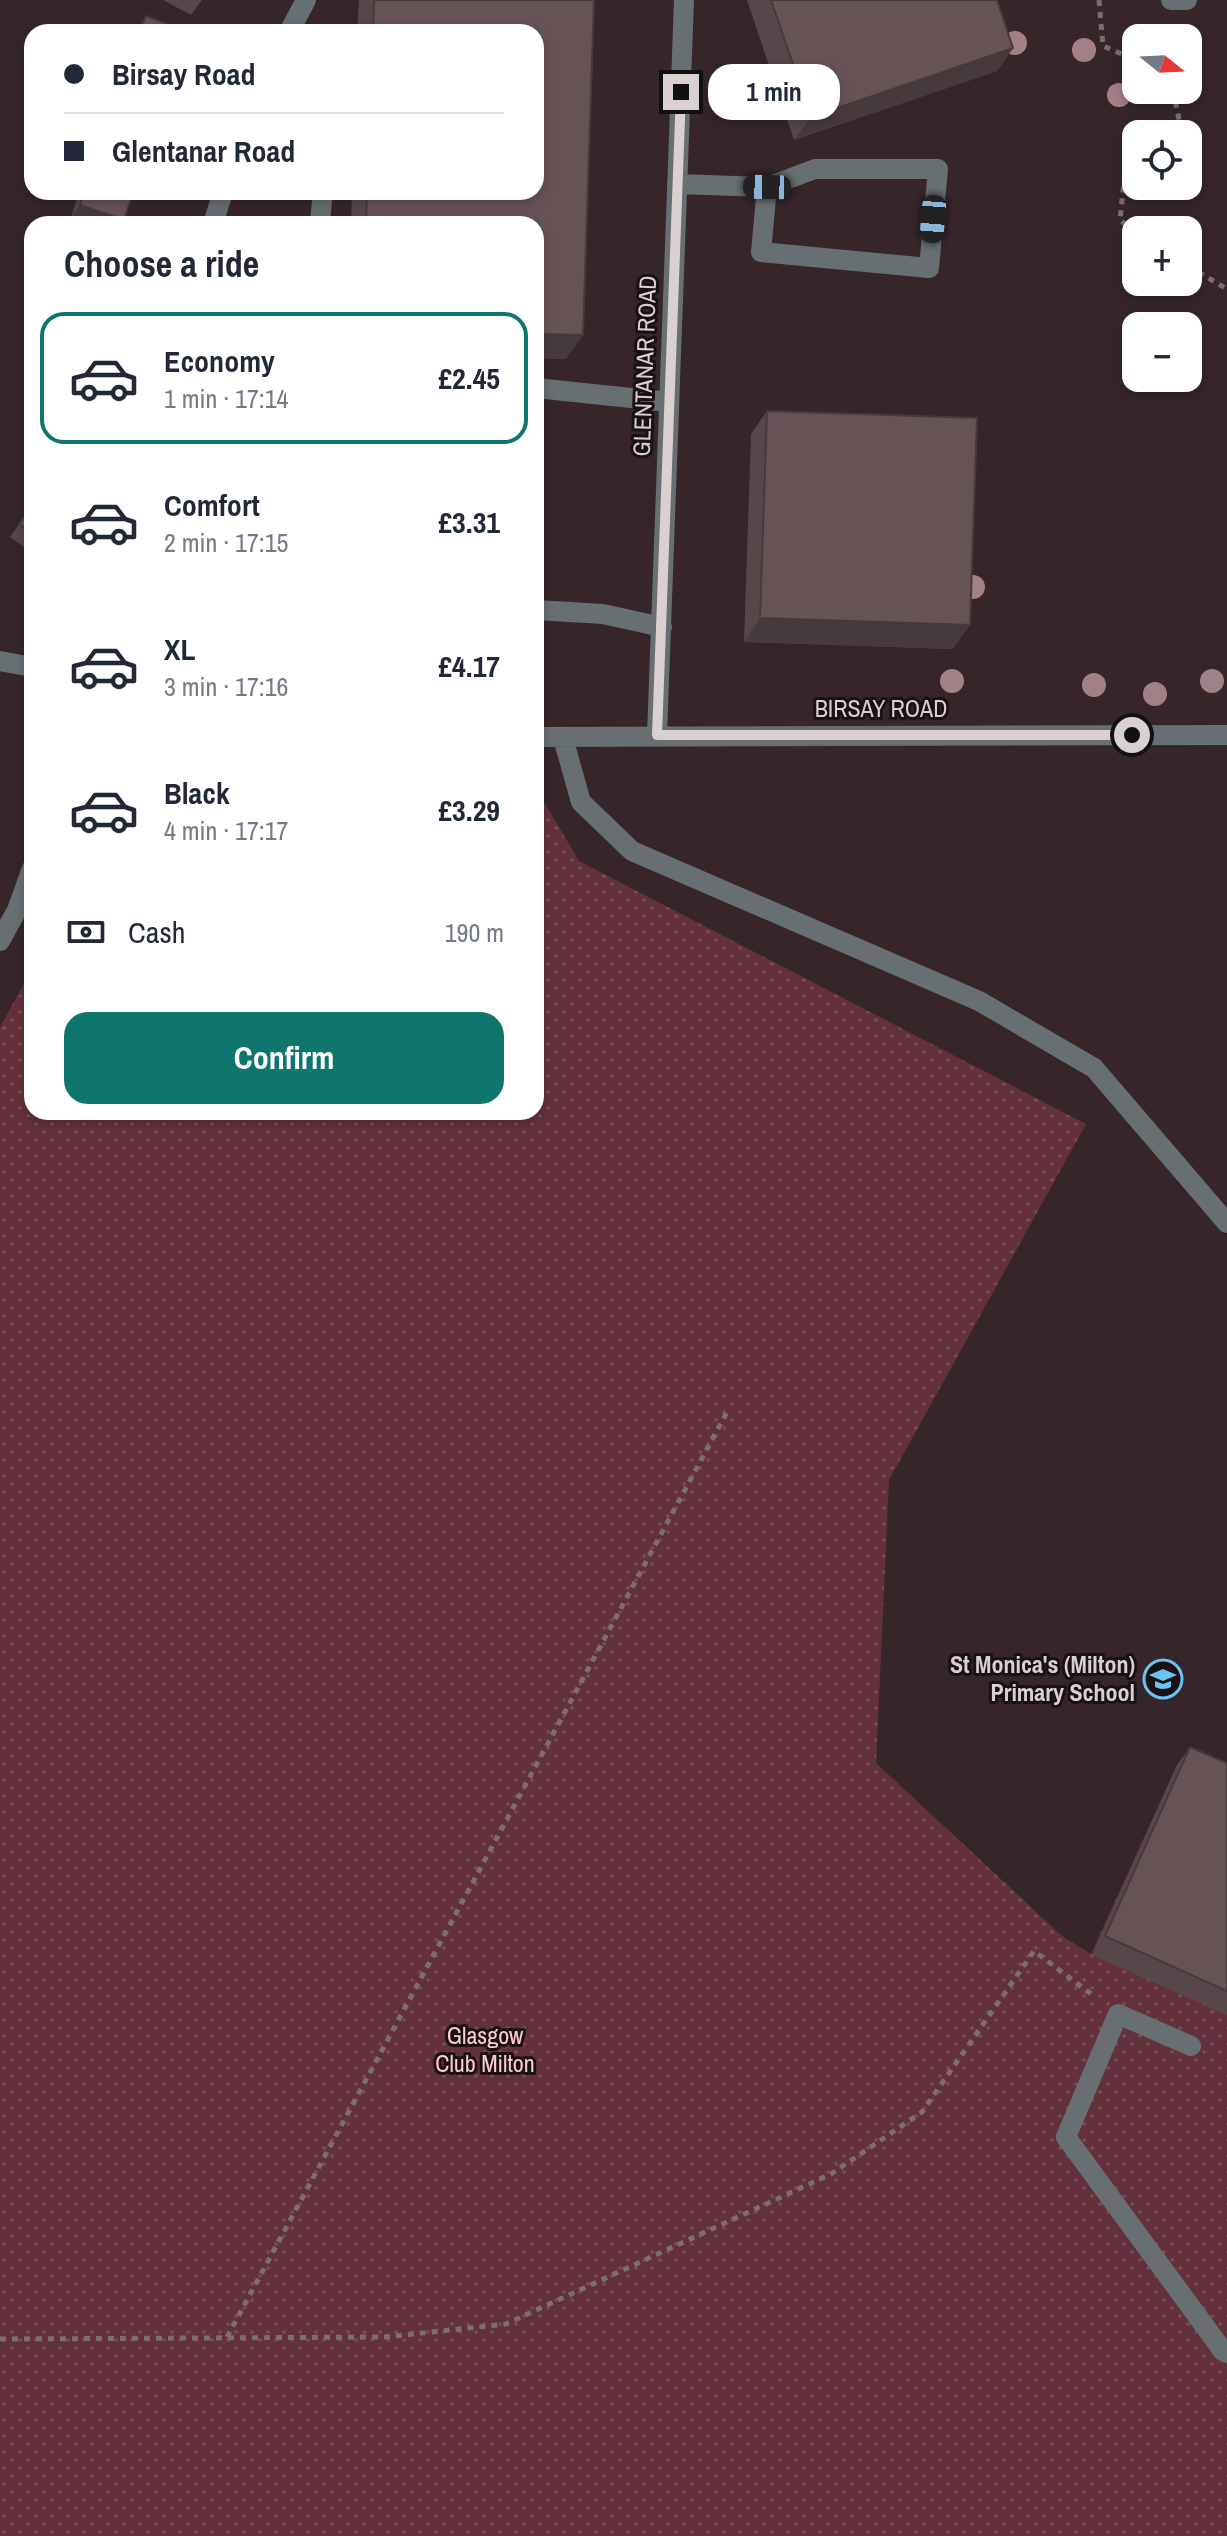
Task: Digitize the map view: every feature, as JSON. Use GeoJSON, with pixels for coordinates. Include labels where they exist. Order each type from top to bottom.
{"type":"FeatureCollection","features":[{"type":"Feature","properties":{"kind":"street"},"geometry":{"type":"LineString","coordinates":[[293,24],[306,0]]}},
{"type":"Feature","properties":{"kind":"street","name":"GLENTANAR ROAD"},"geometry":{"type":"LineString","coordinates":[[657,735],[684,0]]}},
{"type":"Feature","properties":{"kind":"street"},"geometry":{"type":"LineString","coordinates":[[1171,0],[1187,0]]}},
{"type":"Feature","properties":{"kind":"street"},"geometry":{"type":"LineString","coordinates":[[677,184],[767,187],[815,169],[938,169],[929,268],[761,252],[767,187]]}},
{"type":"Feature","properties":{"kind":"street"},"geometry":{"type":"LineString","coordinates":[[321,216],[322,200]]}},
{"type":"Feature","properties":{"kind":"street"},"geometry":{"type":"LineString","coordinates":[[544,389],[669,402]]}},
{"type":"Feature","properties":{"kind":"street"},"geometry":{"type":"LineString","coordinates":[[544,610],[603,614],[662,627]]}},
{"type":"Feature","properties":{"kind":"street"},"geometry":{"type":"LineString","coordinates":[[0,661],[24,666]]}},
{"type":"Feature","properties":{"kind":"street","name":"BIRSAY ROAD"},"geometry":{"type":"LineString","coordinates":[[544,737],[1227,735]]}},
{"type":"Feature","properties":{"kind":"street"},"geometry":{"type":"LineString","coordinates":[[563,738],[581,802],[632,851],[979,1001],[1094,1068],[1227,1223]]}},
{"type":"Feature","properties":{"kind":"street"},"geometry":{"type":"LineString","coordinates":[[0,941],[24,890]]}},
{"type":"Feature","properties":{"kind":"street"},"geometry":{"type":"LineString","coordinates":[[1191,2046],[1118,2014],[1066,2137],[1227,2353]]}},
{"type":"Feature","properties":{"kind":"path"},"geometry":{"type":"LineString","coordinates":[[1099,0],[1103,46],[1122,54]]}},
{"type":"Feature","properties":{"kind":"path"},"geometry":{"type":"LineString","coordinates":[[1122,200],[1122,222]]}},
{"type":"Feature","properties":{"kind":"path"},"geometry":{"type":"LineString","coordinates":[[1202,274],[1227,289]]}},
{"type":"Feature","properties":{"kind":"path"},"geometry":{"type":"LineString","coordinates":[[227,2337],[727,1412]]}},
{"type":"Feature","properties":{"kind":"path"},"geometry":{"type":"LineString","coordinates":[[0,2339],[385,2337],[506,2324],[831,2174],[922,2112],[1034,1951],[1118,2014]]}},
{"type":"Feature","properties":{"kind":"green space","name":"Glasgow Club Milton"},"geometry":{"type":"Polygon","coordinates":[[[544,802],[579,861],[1086,1124],[889,1480],[876,1763],[1062,1936],[1091,1954],[1177,1765],[1227,1788],[1227,2536],[0,2536],[0,1027],[24,984],[24,1120],[544,1120],[544,802]]]}},
{"type":"Feature","properties":{"kind":"building"},"geometry":{"type":"Polygon","coordinates":[[[374,0],[594,0],[583,335],[544,334],[544,216],[366,216],[367,200],[544,200],[544,24],[373,24],[374,0]]]}},
{"type":"Feature","properties":{"kind":"building"},"geometry":{"type":"Polygon","coordinates":[[[771,0],[997,0],[1013,48],[811,117],[771,0]]]}},
{"type":"Feature","properties":{"kind":"building"},"geometry":{"type":"Polygon","coordinates":[[[146,16],[166,24],[143,24],[146,16]]]}},
{"type":"Feature","properties":{"kind":"building"},"geometry":{"type":"Polygon","coordinates":[[[82,200],[130,200],[125,216],[112,216],[80,205],[82,200]]]}},
{"type":"Feature","properties":{"kind":"building"},"geometry":{"type":"Polygon","coordinates":[[[767,411],[977,418],[970,625],[760,618],[767,411]]]}},
{"type":"Feature","properties":{"kind":"building"},"geometry":{"type":"Polygon","coordinates":[[[1190,1747],[1227,1763],[1227,1991],[1105,1936],[1190,1747]]]}},
{"type":"Feature","properties":{"kind":"place","name":"St Monica's (Milton) Primary School"},"geometry":{"type":"Point","coordinates":[1163,1679]}},
{"type":"Feature","properties":{"kind":"route"},"geometry":{"type":"LineString","coordinates":[[681,92],[657,735],[1132,735]]}}]}
